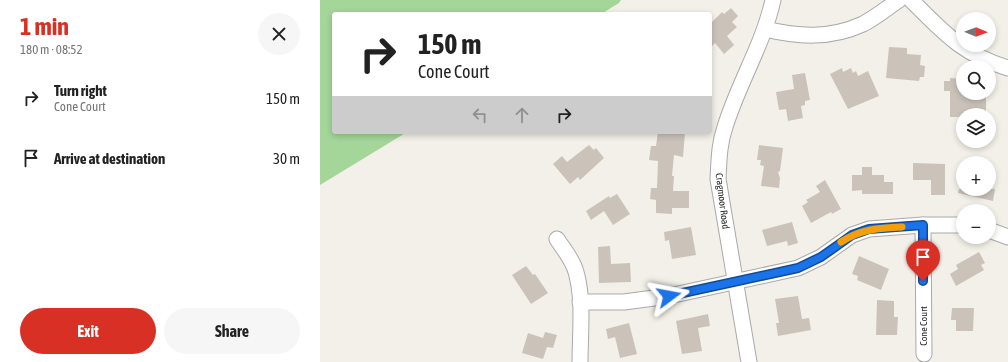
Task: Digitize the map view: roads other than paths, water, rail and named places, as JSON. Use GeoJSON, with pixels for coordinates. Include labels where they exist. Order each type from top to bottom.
{"type":"FeatureCollection","features":[{"type":"Feature","properties":{"kind":"street","name":"Cragmoor Road"},"geometry":{"type":"LineString","coordinates":[[749,362],[734,281],[718,179],[719,153],[725,127],[765,29],[773,0]]}},
{"type":"Feature","properties":{"kind":"street"},"geometry":{"type":"LineString","coordinates":[[765,29],[793,36],[823,36],[842,32],[864,23],[899,0]]}},
{"type":"Feature","properties":{"kind":"street"},"geometry":{"type":"LineString","coordinates":[[912,0],[950,40],[968,52],[994,64],[1008,68]]}},
{"type":"Feature","properties":{"kind":"street"},"geometry":{"type":"LineString","coordinates":[[580,302],[624,302],[669,296],[798,268],[821,257],[852,235],[869,229],[923,225],[956,225]]}},
{"type":"Feature","properties":{"kind":"street","name":"Cone Court"},"geometry":{"type":"LineString","coordinates":[[923,225],[924,354]]}},
{"type":"Feature","properties":{"kind":"street"},"geometry":{"type":"LineString","coordinates":[[996,233],[1008,237]]}},
{"type":"Feature","properties":{"kind":"street"},"geometry":{"type":"LineString","coordinates":[[557,239],[570,258],[576,272],[580,302],[580,362]]}}]}
